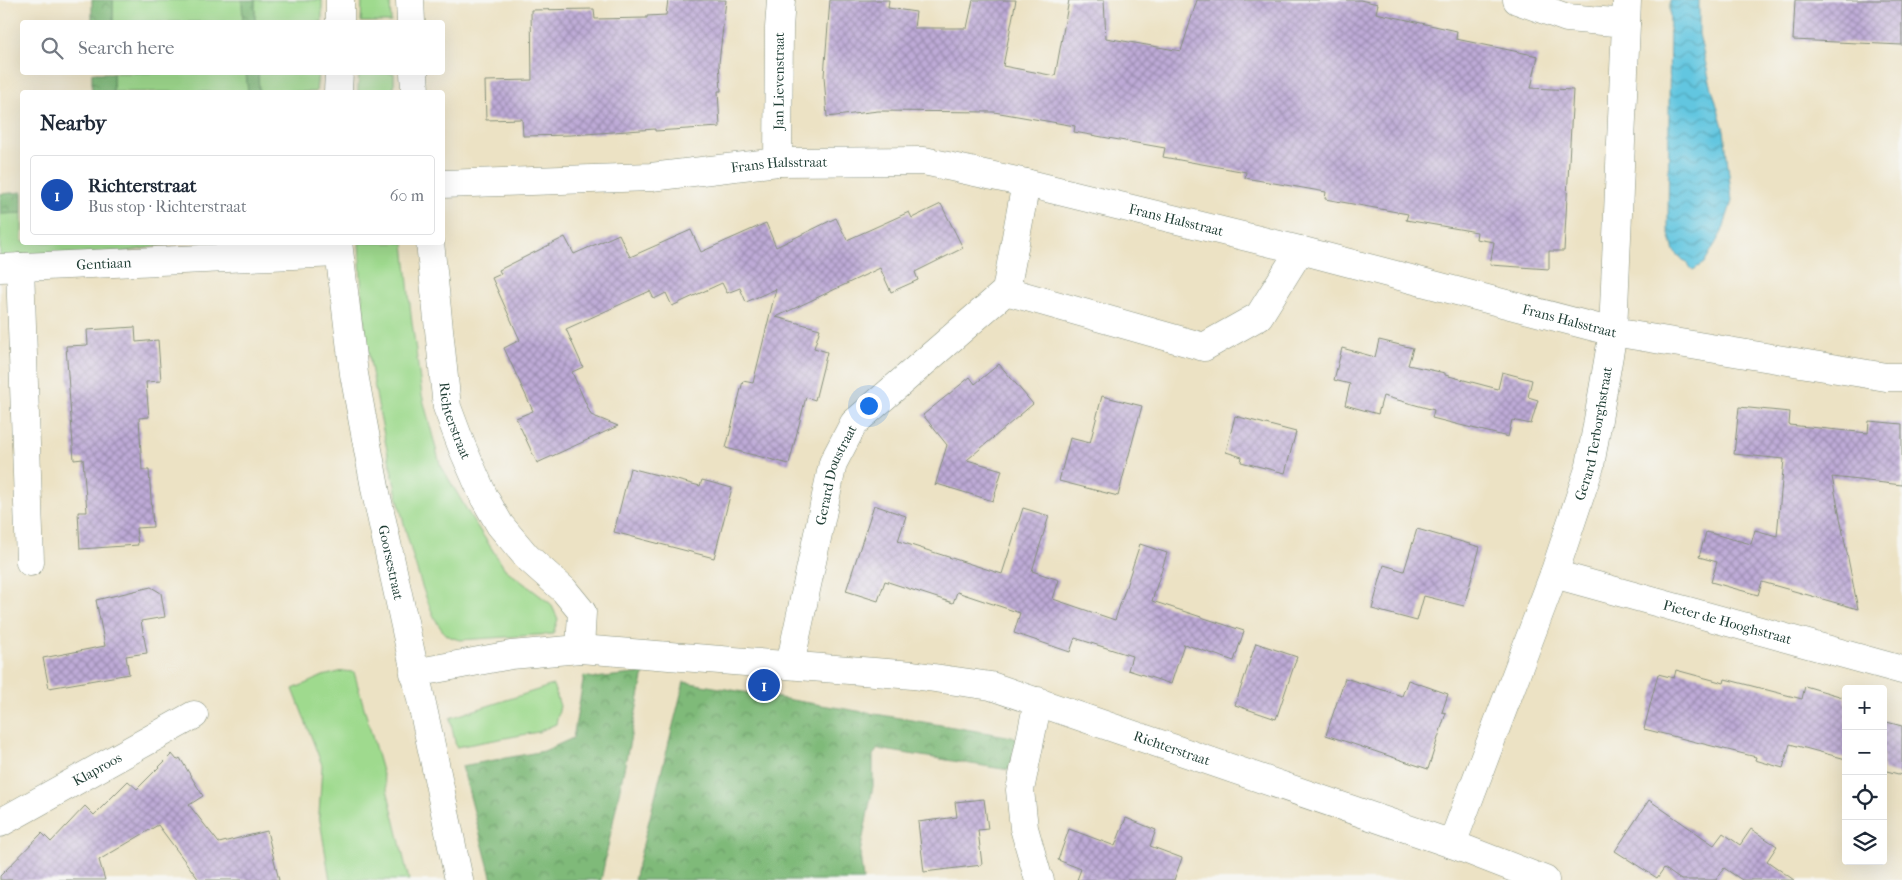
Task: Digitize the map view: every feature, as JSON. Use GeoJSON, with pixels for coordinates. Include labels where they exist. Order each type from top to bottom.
{"type":"FeatureCollection","features":[{"type":"Feature","properties":{"kind":"street"},"geometry":{"type":"LineString","coordinates":[[340,0],[340,20]]}},
{"type":"Feature","properties":{"kind":"street"},"geometry":{"type":"LineString","coordinates":[[410,0],[411,20]]}},
{"type":"Feature","properties":{"kind":"street","name":"Jan Lievenstraat"},"geometry":{"type":"LineString","coordinates":[[778,162],[781,0]]}},
{"type":"Feature","properties":{"kind":"street"},"geometry":{"type":"LineString","coordinates":[[1518,0],[1567,18],[1626,12]]}},
{"type":"Feature","properties":{"kind":"street","name":"Gerard Terborghstraat"},"geometry":{"type":"LineString","coordinates":[[1452,844],[1554,574],[1590,466],[1613,332],[1626,12]]}},
{"type":"Feature","properties":{"kind":"street"},"geometry":{"type":"LineString","coordinates":[[338,90],[339,75]]}},
{"type":"Feature","properties":{"kind":"street"},"geometry":{"type":"LineString","coordinates":[[414,75],[415,90]]}},
{"type":"Feature","properties":{"kind":"street","name":"Frans Halsstraat"},"geometry":{"type":"LineString","coordinates":[[445,184],[651,177],[778,162],[924,161],[1026,182],[1300,250],[1613,332],[1886,377],[1902,377]]}},
{"type":"Feature","properties":{"kind":"street"},"geometry":{"type":"LineString","coordinates":[[1026,182],[1006,291],[1204,347],[1259,316],[1300,250]]}},
{"type":"Feature","properties":{"kind":"street","name":"Richterstraat"},"geometry":{"type":"LineString","coordinates":[[430,245],[447,406],[462,447],[484,497],[500,525],[527,557],[564,590],[582,612],[580,649]]}},
{"type":"Feature","properties":{"kind":"street","name":"Gentiaan"},"geometry":{"type":"LineString","coordinates":[[30,562],[10,268],[338,248]]}},
{"type":"Feature","properties":{"kind":"street","name":"Goorsestraat"},"geometry":{"type":"LineString","coordinates":[[338,248],[356,384],[376,492],[459,880]]}},
{"type":"Feature","properties":{"kind":"street","name":"Gerard Doustraat"},"geometry":{"type":"LineString","coordinates":[[790,665],[833,463],[854,423],[1006,291]]}},
{"type":"Feature","properties":{"kind":"street","name":"Pieter de Hooghstraat"},"geometry":{"type":"LineString","coordinates":[[1554,574],[1902,670]]}},
{"type":"Feature","properties":{"kind":"street","name":"Richterstraat"},"geometry":{"type":"LineString","coordinates":[[414,673],[511,655],[580,649],[913,674],[960,680],[991,686],[1038,701],[1452,844],[1545,880]]}},
{"type":"Feature","properties":{"kind":"street"},"geometry":{"type":"LineString","coordinates":[[1038,701],[1020,790],[1024,828],[1040,880]]}},
{"type":"Feature","properties":{"kind":"street","name":"Klaproos"},"geometry":{"type":"LineString","coordinates":[[0,823],[194,715]]}},
{"type":"Feature","properties":{"kind":"green space"},"geometry":{"type":"Polygon","coordinates":[[[92,0],[113,0],[113,20],[92,20],[92,0]]]}},
{"type":"Feature","properties":{"kind":"green space"},"geometry":{"type":"Polygon","coordinates":[[[113,0],[242,0],[243,20],[113,20],[113,0]]]}},
{"type":"Feature","properties":{"kind":"green space"},"geometry":{"type":"Polygon","coordinates":[[[242,0],[255,0],[255,20],[243,20],[242,0]]]}},
{"type":"Feature","properties":{"kind":"green space"},"geometry":{"type":"Polygon","coordinates":[[[255,0],[322,0],[322,20],[255,20],[255,0]]]}},
{"type":"Feature","properties":{"kind":"green space"},"geometry":{"type":"Polygon","coordinates":[[[362,0],[390,0],[391,20],[361,20],[362,0]]]}},
{"type":"Feature","properties":{"kind":"green space"},"geometry":{"type":"Polygon","coordinates":[[[92,75],[113,75],[113,90],[92,90],[92,75]]]}},
{"type":"Feature","properties":{"kind":"green space"},"geometry":{"type":"Polygon","coordinates":[[[113,75],[246,75],[248,90],[113,90],[113,75]]]}},
{"type":"Feature","properties":{"kind":"green space"},"geometry":{"type":"Polygon","coordinates":[[[246,75],[258,75],[259,90],[248,90],[246,75]]]}},
{"type":"Feature","properties":{"kind":"green space"},"geometry":{"type":"Polygon","coordinates":[[[258,75],[318,75],[316,90],[259,90],[258,75]]]}},
{"type":"Feature","properties":{"kind":"green space"},"geometry":{"type":"Polygon","coordinates":[[[359,75],[394,75],[394,90],[358,90],[359,75]]]}},
{"type":"Feature","properties":{"kind":"green space"},"geometry":{"type":"Polygon","coordinates":[[[20,192],[20,213],[0,214],[0,194],[20,192]]]}},
{"type":"Feature","properties":{"kind":"green space"},"geometry":{"type":"Polygon","coordinates":[[[20,213],[20,245],[164,245],[114,254],[0,260],[0,214],[20,213]]]}},
{"type":"Feature","properties":{"kind":"green space"},"geometry":{"type":"Polygon","coordinates":[[[359,245],[404,245],[422,395],[440,464],[471,517],[505,569],[551,604],[558,619],[553,634],[460,640],[446,634],[433,615],[420,581],[395,486],[374,385],[362,300],[359,245]]]}},
{"type":"Feature","properties":{"kind":"green space"},"geometry":{"type":"Polygon","coordinates":[[[343,671],[354,672],[387,789],[409,880],[330,880],[319,815],[322,765],[293,689],[323,676],[343,671]]]}},
{"type":"Feature","properties":{"kind":"green space"},"geometry":{"type":"Polygon","coordinates":[[[644,673],[601,880],[492,880],[462,766],[544,751],[573,738],[584,676],[594,678],[644,673]]]}},
{"type":"Feature","properties":{"kind":"green space"},"geometry":{"type":"Polygon","coordinates":[[[684,682],[1013,737],[1017,740],[1009,770],[878,749],[873,755],[873,786],[860,853],[863,880],[634,880],[684,682]]]}},
{"type":"Feature","properties":{"kind":"green space"},"geometry":{"type":"Polygon","coordinates":[[[553,685],[560,706],[556,724],[538,732],[456,747],[450,718],[553,685]]]}},
{"type":"Feature","properties":{"kind":"water"},"geometry":{"type":"Polygon","coordinates":[[[1670,0],[1699,0],[1699,34],[1724,130],[1732,201],[1722,232],[1704,263],[1693,270],[1674,251],[1668,230],[1670,0]]]}},
{"type":"Feature","properties":{"kind":"building"},"geometry":{"type":"Polygon","coordinates":[[[668,0],[726,0],[719,63],[721,91],[718,91],[720,127],[523,136],[522,119],[486,120],[485,81],[532,80],[531,10],[594,9],[595,19],[647,18],[647,16],[666,15],[668,0]]]}},
{"type":"Feature","properties":{"kind":"building"},"geometry":{"type":"Polygon","coordinates":[[[830,0],[889,0],[888,8],[916,12],[914,28],[967,28],[973,0],[1016,0],[1003,66],[1055,76],[1069,0],[1104,0],[1106,38],[1181,51],[1197,0],[1360,0],[1378,4],[1376,13],[1457,31],[1456,39],[1538,56],[1531,88],[1573,90],[1564,251],[1549,251],[1549,269],[1490,265],[1494,242],[1476,239],[1477,232],[1406,220],[1408,214],[1325,199],[1326,192],[1245,178],[1246,172],[1163,157],[1165,148],[1074,132],[1075,126],[994,112],[878,111],[827,117],[824,76],[830,0]]]}},
{"type":"Feature","properties":{"kind":"building"},"geometry":{"type":"Polygon","coordinates":[[[1795,0],[1902,0],[1902,45],[1793,40],[1795,0]]]}},
{"type":"Feature","properties":{"kind":"building"},"geometry":{"type":"Polygon","coordinates":[[[941,204],[963,248],[915,272],[918,280],[891,292],[880,268],[776,317],[820,329],[814,348],[827,352],[815,400],[806,397],[789,464],[726,448],[743,381],[753,383],[776,289],[746,302],[740,288],[727,293],[722,283],[672,306],[666,293],[654,299],[650,291],[566,329],[583,367],[572,372],[591,415],[618,426],[537,463],[516,418],[533,411],[504,348],[520,340],[492,278],[501,274],[499,270],[565,237],[574,254],[619,234],[630,257],[691,230],[701,252],[766,223],[776,247],[836,218],[847,240],[909,212],[912,218],[941,204]]]}},
{"type":"Feature","properties":{"kind":"building"},"geometry":{"type":"Polygon","coordinates":[[[135,327],[136,342],[158,340],[161,381],[146,382],[149,417],[139,418],[142,470],[149,470],[153,527],[136,528],[138,545],[80,549],[78,512],[87,512],[83,459],[74,460],[66,346],[88,345],[87,330],[135,327]]]}},
{"type":"Feature","properties":{"kind":"building"},"geometry":{"type":"Polygon","coordinates":[[[1379,340],[1413,348],[1408,365],[1445,373],[1445,375],[1498,389],[1502,372],[1532,380],[1528,397],[1538,400],[1531,424],[1512,420],[1508,437],[1432,418],[1434,410],[1383,396],[1378,414],[1345,405],[1350,384],[1334,380],[1342,348],[1375,357],[1379,340]]]}},
{"type":"Feature","properties":{"kind":"building"},"geometry":{"type":"Polygon","coordinates":[[[999,364],[1033,404],[967,460],[1002,470],[993,501],[937,484],[935,486],[947,445],[923,415],[970,377],[975,384],[999,364]]]}},
{"type":"Feature","properties":{"kind":"building"},"geometry":{"type":"Polygon","coordinates":[[[1102,396],[1142,406],[1118,496],[1059,481],[1070,438],[1090,443],[1102,396]]]}},
{"type":"Feature","properties":{"kind":"building"},"geometry":{"type":"Polygon","coordinates":[[[1739,407],[1790,412],[1789,425],[1868,433],[1869,421],[1902,424],[1902,485],[1832,477],[1858,609],[1762,582],[1758,595],[1711,582],[1717,562],[1699,557],[1706,532],[1751,544],[1755,530],[1777,536],[1784,459],[1734,454],[1739,407]]]}},
{"type":"Feature","properties":{"kind":"building"},"geometry":{"type":"Polygon","coordinates":[[[1235,416],[1296,432],[1285,473],[1241,462],[1242,457],[1226,452],[1235,416]]]}},
{"type":"Feature","properties":{"kind":"building"},"geometry":{"type":"Polygon","coordinates":[[[630,468],[700,486],[702,480],[732,488],[714,558],[614,532],[630,468]]]}},
{"type":"Feature","properties":{"kind":"building"},"geometry":{"type":"Polygon","coordinates":[[[874,505],[906,516],[898,541],[1002,574],[1023,508],[1049,516],[1032,571],[1059,580],[1053,599],[1115,620],[1140,544],[1167,553],[1152,601],[1244,631],[1234,661],[1184,644],[1171,684],[1128,670],[1132,656],[1075,638],[1070,652],[1014,633],[1020,613],[957,592],[953,603],[885,581],[878,601],[846,591],[874,505]]]}},
{"type":"Feature","properties":{"kind":"building"},"geometry":{"type":"Polygon","coordinates":[[[1417,529],[1480,547],[1464,606],[1424,596],[1417,621],[1372,609],[1384,565],[1404,571],[1417,529]]]}},
{"type":"Feature","properties":{"kind":"building"},"geometry":{"type":"Polygon","coordinates":[[[151,587],[161,593],[165,617],[141,621],[147,653],[126,656],[129,674],[49,688],[43,658],[105,646],[96,600],[151,587]]]}},
{"type":"Feature","properties":{"kind":"building"},"geometry":{"type":"Polygon","coordinates":[[[1256,643],[1297,657],[1276,719],[1235,705],[1256,643]]]}},
{"type":"Feature","properties":{"kind":"building"},"geometry":{"type":"Polygon","coordinates":[[[1676,670],[1724,683],[1725,679],[1802,699],[1805,686],[1842,697],[1842,758],[1790,744],[1783,768],[1755,760],[1756,757],[1644,729],[1658,674],[1674,678],[1676,670]]]}},
{"type":"Feature","properties":{"kind":"building"},"geometry":{"type":"Polygon","coordinates":[[[1345,678],[1402,696],[1408,680],[1448,694],[1442,712],[1446,713],[1428,769],[1326,735],[1345,678]]]}},
{"type":"Feature","properties":{"kind":"building"},"geometry":{"type":"Polygon","coordinates":[[[1887,722],[1902,726],[1902,775],[1887,771],[1887,722]]]}},
{"type":"Feature","properties":{"kind":"building"},"geometry":{"type":"Polygon","coordinates":[[[172,754],[177,760],[180,758],[203,796],[189,805],[219,843],[267,831],[279,880],[199,880],[158,825],[99,860],[105,880],[0,880],[0,876],[42,833],[51,842],[85,806],[94,815],[128,781],[137,789],[172,754]]]}},
{"type":"Feature","properties":{"kind":"building"},"geometry":{"type":"Polygon","coordinates":[[[984,799],[988,829],[978,830],[982,865],[924,872],[918,822],[957,817],[955,802],[984,799]]]}},
{"type":"Feature","properties":{"kind":"building"},"geometry":{"type":"Polygon","coordinates":[[[1649,800],[1714,845],[1723,833],[1740,845],[1751,829],[1777,846],[1767,861],[1794,880],[1742,880],[1724,868],[1716,880],[1681,880],[1664,868],[1657,878],[1615,851],[1649,800]]]}},
{"type":"Feature","properties":{"kind":"building"},"geometry":{"type":"Polygon","coordinates":[[[1126,818],[1156,830],[1150,846],[1182,858],[1174,880],[1077,880],[1081,869],[1058,860],[1069,829],[1115,846],[1126,818]]]}},
{"type":"Feature","properties":{"kind":"place","name":"Richterstraat"},"geometry":{"type":"Point","coordinates":[764,685]}}]}
